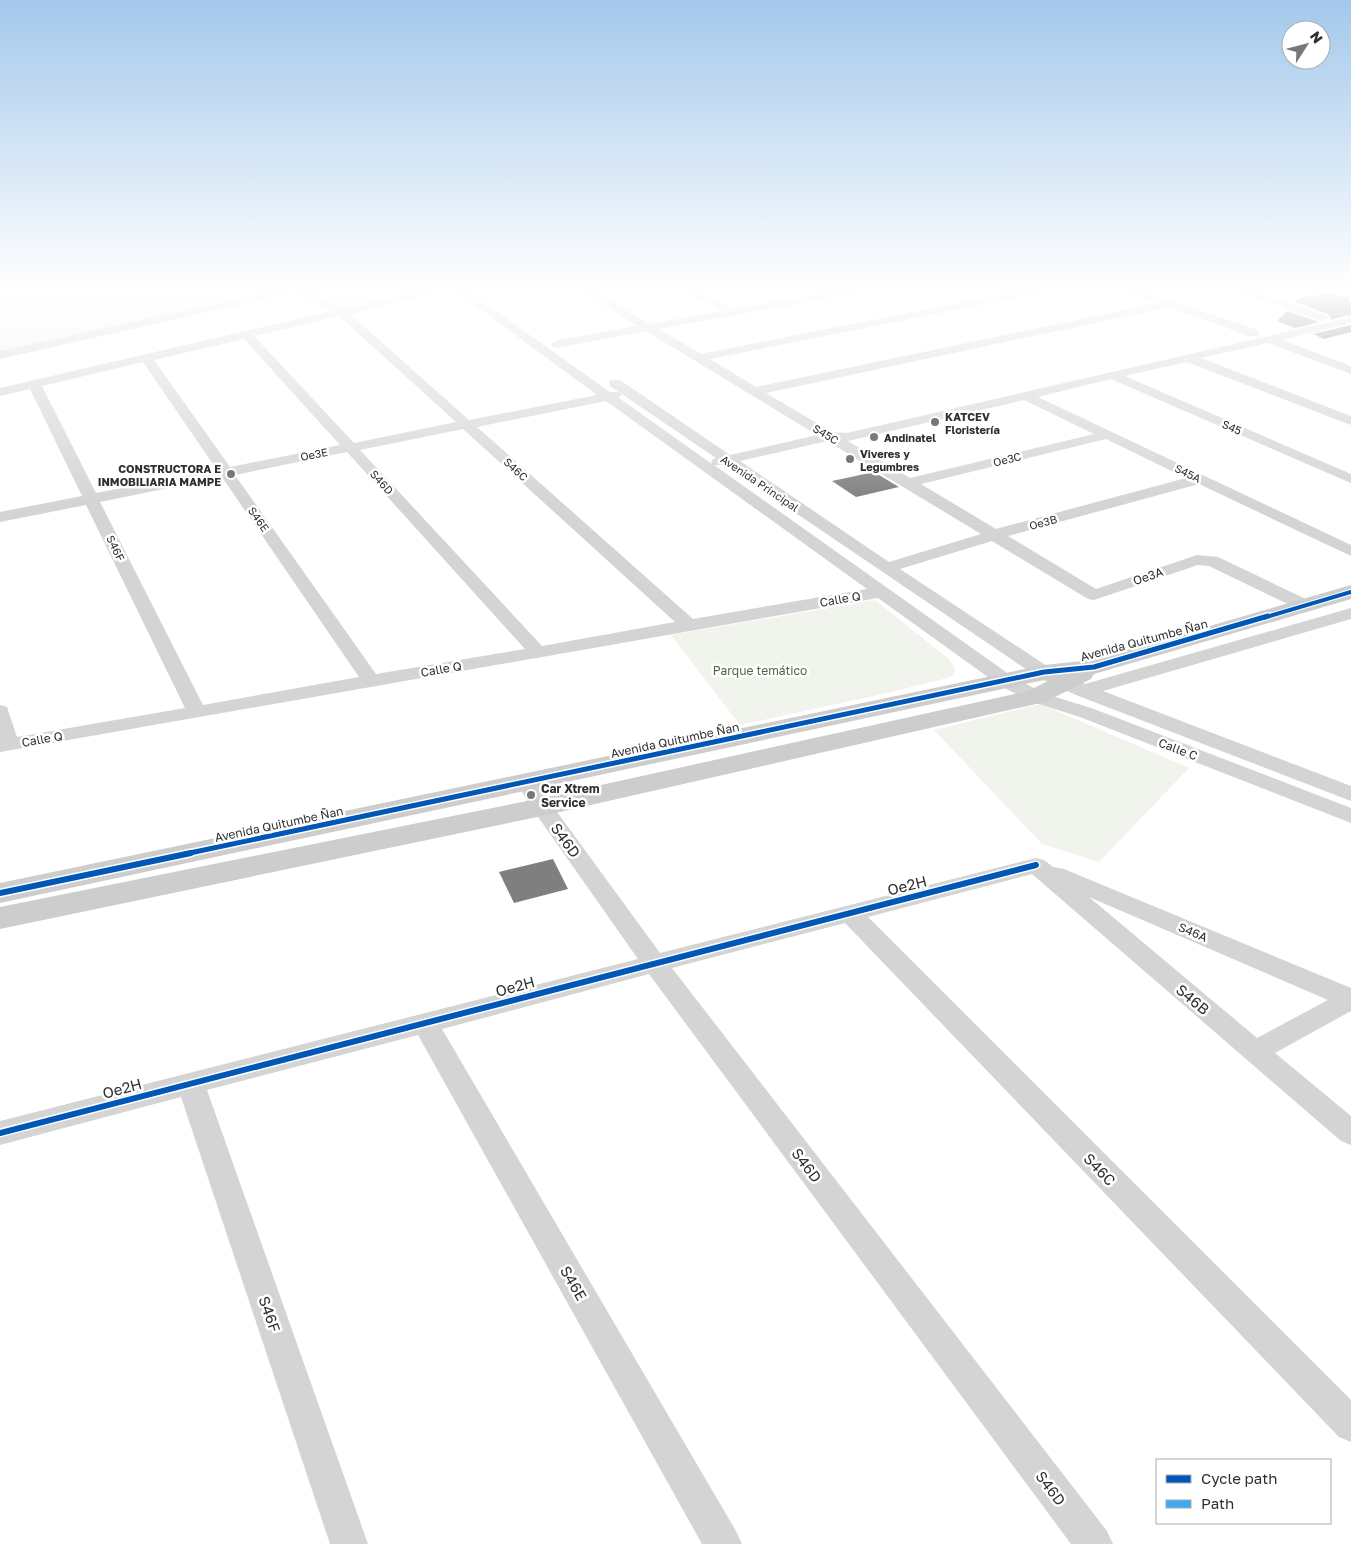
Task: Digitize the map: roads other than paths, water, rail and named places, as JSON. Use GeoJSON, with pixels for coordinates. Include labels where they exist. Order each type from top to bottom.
{"type":"FeatureCollection","features":[{"type":"Feature","properties":{"kind":"street"},"geometry":{"type":"LineString","coordinates":[[0,392],[129,361]]}},
{"type":"Feature","properties":{"kind":"street","name":"S46E"},"geometry":{"type":"LineString","coordinates":[[149,361],[371,681]]}},
{"type":"Feature","properties":{"kind":"street","name":"S46D"},"geometry":{"type":"LineString","coordinates":[[271,361],[538,652]]}},
{"type":"Feature","properties":{"kind":"street","name":"S46C"},"geometry":{"type":"LineString","coordinates":[[396,361],[690,626]]}},
{"type":"Feature","properties":{"kind":"street","name":"Avenida Principal"},"geometry":{"type":"LineString","coordinates":[[559,361],[1006,681]]}},
{"type":"Feature","properties":{"kind":"street","name":"S45C"},"geometry":{"type":"LineString","coordinates":[[704,361],[1094,595]]}},
{"type":"Feature","properties":{"kind":"street"},"geometry":{"type":"LineString","coordinates":[[755,391],[898,361]]}},
{"type":"Feature","properties":{"kind":"street"},"geometry":{"type":"LineString","coordinates":[[829,436],[834,428],[1132,361]]}},
{"type":"Feature","properties":{"kind":"street"},"geometry":{"type":"LineString","coordinates":[[704,465],[829,436],[847,438],[1174,361]]}},
{"type":"Feature","properties":{"kind":"street"},"geometry":{"type":"LineString","coordinates":[[1196,361],[1351,421]]}},
{"type":"Feature","properties":{"kind":"street"},"geometry":{"type":"LineString","coordinates":[[1327,361],[1351,370]]}},
{"type":"Feature","properties":{"kind":"street","name":"S45"},"geometry":{"type":"LineString","coordinates":[[1112,375],[1351,479]]}},
{"type":"Feature","properties":{"kind":"street","name":"Avenida Principal"},"geometry":{"type":"LineString","coordinates":[[604,376],[887,568],[1061,681]]}},
{"type":"Feature","properties":{"kind":"street","name":"S46F"},"geometry":{"type":"LineString","coordinates":[[34,384],[197,712]]}},
{"type":"Feature","properties":{"kind":"street","name":"Oe3E"},"geometry":{"type":"LineString","coordinates":[[0,517],[628,392]]}},
{"type":"Feature","properties":{"kind":"street","name":"S45A"},"geometry":{"type":"LineString","coordinates":[[1024,395],[1351,551]]}},
{"type":"Feature","properties":{"kind":"street","name":"Oe3C"},"geometry":{"type":"LineString","coordinates":[[908,483],[1107,435]]}},
{"type":"Feature","properties":{"kind":"street","name":"Oe3B"},"geometry":{"type":"LineString","coordinates":[[887,568],[994,536],[1200,479]]}},
{"type":"Feature","properties":{"kind":"street","name":"Oe3A"},"geometry":{"type":"LineString","coordinates":[[1094,595],[1203,559],[1212,561],[1306,606]]}},
{"type":"Feature","properties":{"kind":"street","name":"Calle Q"},"geometry":{"type":"LineString","coordinates":[[5,745],[882,592]]}},
{"type":"Feature","properties":{"kind":"street","name":"Avenida Quitumbe Ñan"},"geometry":{"type":"LineString","coordinates":[[0,918],[542,807],[1061,681],[1351,592]]}},
{"type":"Feature","properties":{"kind":"street"},"geometry":{"type":"LineString","coordinates":[[1061,681],[1351,613]]}},
{"type":"Feature","properties":{"kind":"street","name":"Avenida Quitumbe Ñan"},"geometry":{"type":"LineString","coordinates":[[0,893],[1006,681],[1061,681]]}},
{"type":"Feature","properties":{"kind":"street","name":"Calle C"},"geometry":{"type":"LineString","coordinates":[[1061,681],[1351,794]]}},
{"type":"Feature","properties":{"kind":"street","name":"Calle C"},"geometry":{"type":"LineString","coordinates":[[1061,681],[1087,713],[1351,816]]}},
{"type":"Feature","properties":{"kind":"street"},"geometry":{"type":"LineString","coordinates":[[0,711],[5,745]]}},
{"type":"Feature","properties":{"kind":"street","name":"S46D"},"geometry":{"type":"LineString","coordinates":[[527,781],[542,807],[654,963],[1094,1544]]}},
{"type":"Feature","properties":{"kind":"street","name":"Oe2H"},"geometry":{"type":"LineString","coordinates":[[0,1133],[1036,865]]}},
{"type":"Feature","properties":{"kind":"street","name":"S46A"},"geometry":{"type":"LineString","coordinates":[[1036,865],[1351,999]]}},
{"type":"Feature","properties":{"kind":"street","name":"S46B"},"geometry":{"type":"LineString","coordinates":[[1036,865],[1351,1132]]}},
{"type":"Feature","properties":{"kind":"street","name":"S46C"},"geometry":{"type":"LineString","coordinates":[[850,913],[1351,1425]]}},
{"type":"Feature","properties":{"kind":"street"},"geometry":{"type":"LineString","coordinates":[[1255,1051],[1351,999]]}},
{"type":"Feature","properties":{"kind":"street","name":"S46E"},"geometry":{"type":"LineString","coordinates":[[425,1022],[723,1544]]}},
{"type":"Feature","properties":{"kind":"street","name":"S46F"},"geometry":{"type":"LineString","coordinates":[[190,1083],[349,1544]]}},
{"type":"Feature","properties":{"kind":"place","name":"KATCEV Floristería"},"geometry":{"type":"Point","coordinates":[935,422]}},
{"type":"Feature","properties":{"kind":"place","name":"Andinatel"},"geometry":{"type":"Point","coordinates":[874,437]}},
{"type":"Feature","properties":{"kind":"place","name":"Viveres y Legumbres"},"geometry":{"type":"Point","coordinates":[850,459]}},
{"type":"Feature","properties":{"kind":"place","name":"CONSTRUCTORA E INMOBILIARIA MAMPE"},"geometry":{"type":"Point","coordinates":[231,474]}},
{"type":"Feature","properties":{"kind":"place","name":"Car Xtrem Service"},"geometry":{"type":"Point","coordinates":[531,795]}},
{"type":"Feature","properties":{"kind":"park label","name":"Parque temático"},"geometry":{"type":"Point","coordinates":[760,670]}}]}
